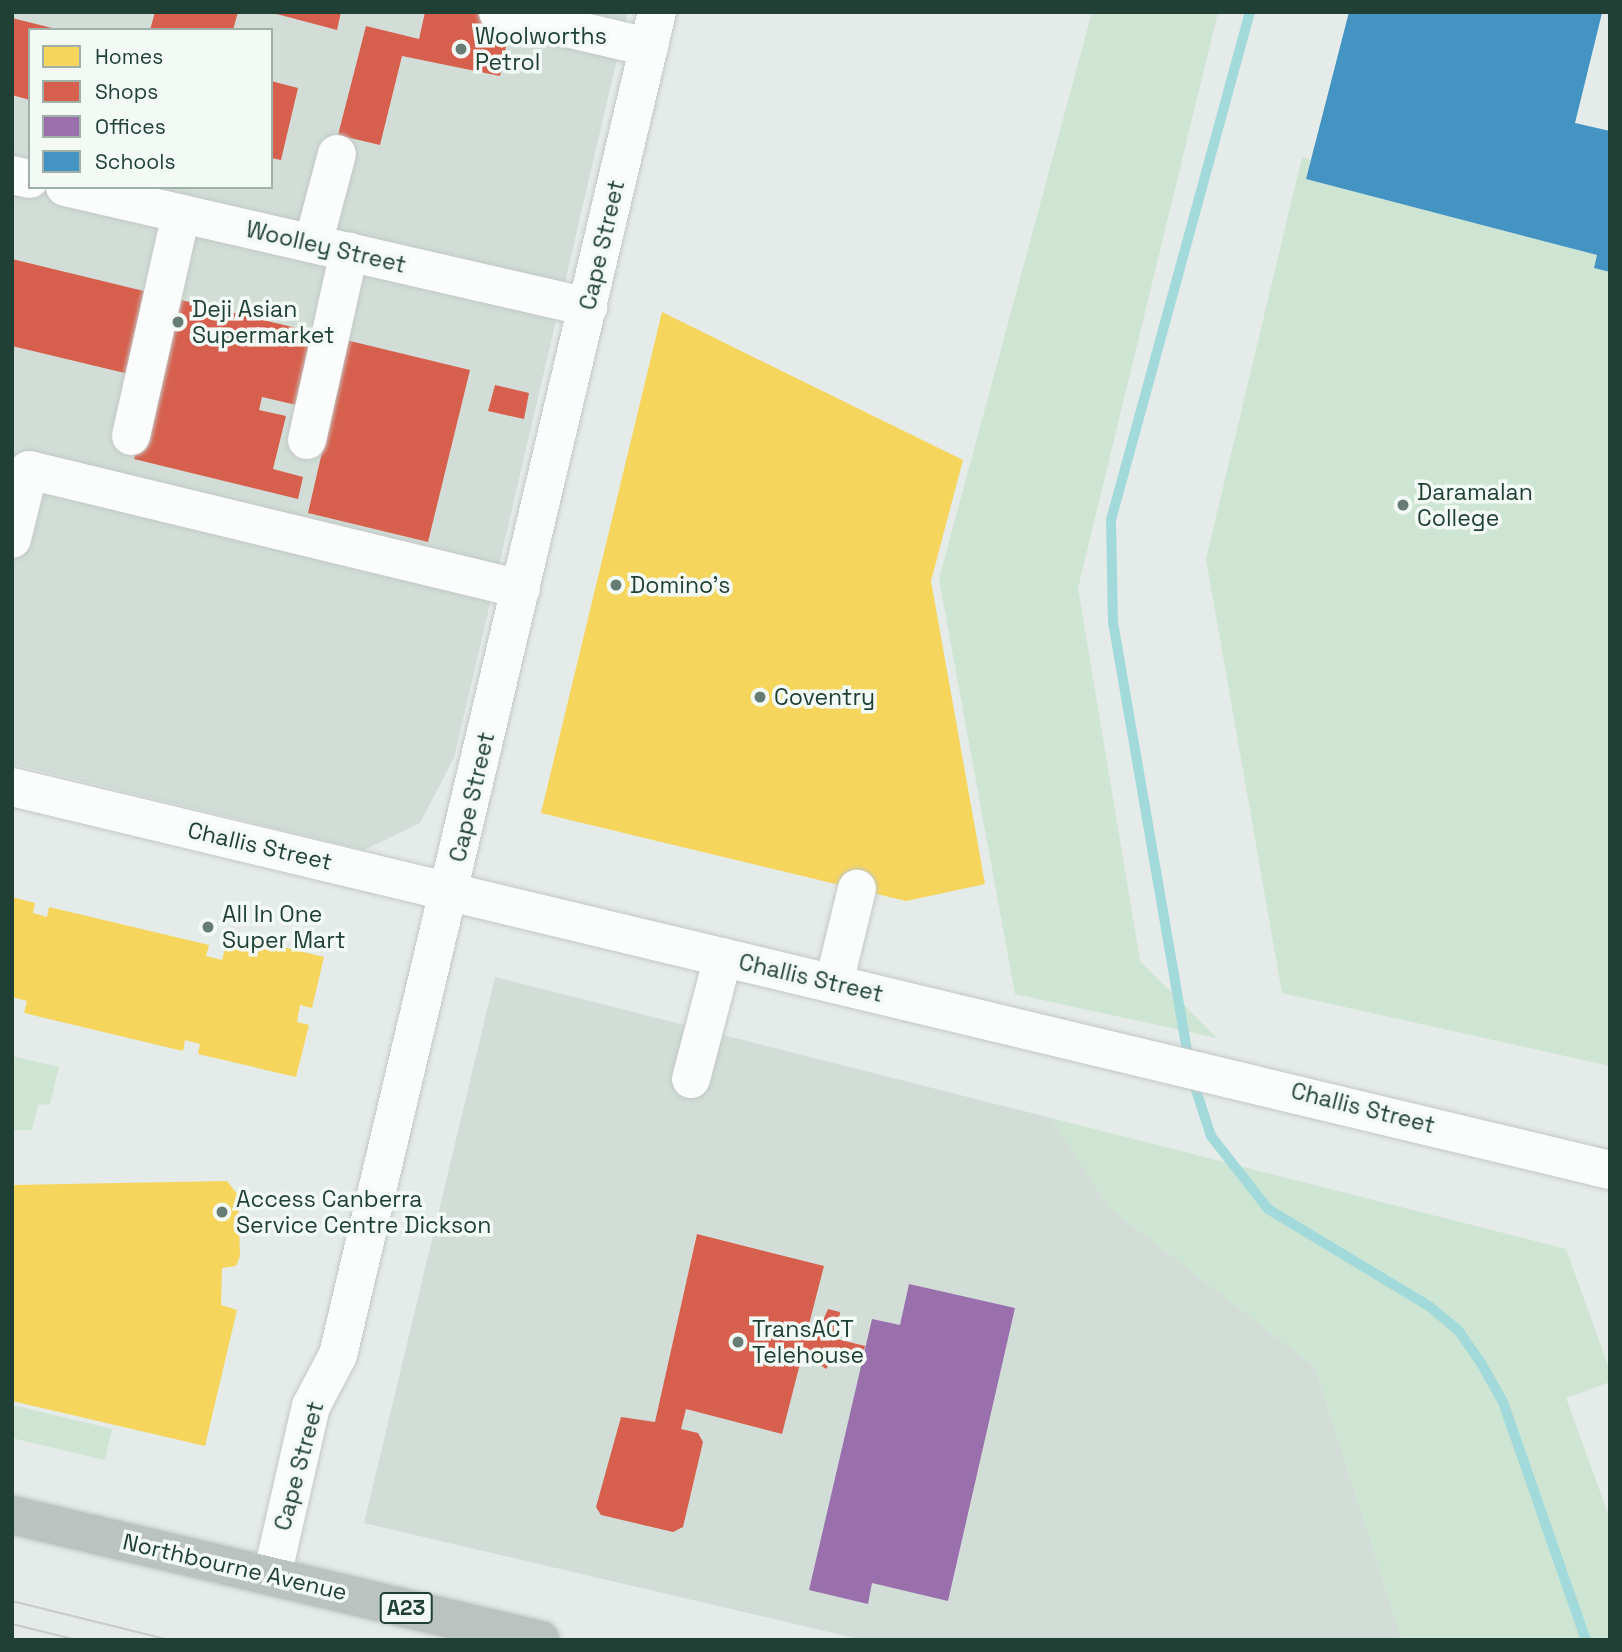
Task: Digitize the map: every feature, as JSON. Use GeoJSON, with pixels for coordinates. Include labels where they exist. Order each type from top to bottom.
{"type":"FeatureCollection","features":[{"type":"Feature","properties":{"kind":"highway","name":"Northbourne Avenue"},"geometry":{"type":"LineString","coordinates":[[12,1515],[540,1640]]}},
{"type":"Feature","properties":{"kind":"street"},"geometry":{"type":"LineString","coordinates":[[498,12],[653,29]]}},
{"type":"Feature","properties":{"kind":"street","name":"Cape Street"},"geometry":{"type":"LineString","coordinates":[[272,1576],[311,1406],[338,1355],[653,29]]}},
{"type":"Feature","properties":{"kind":"street"},"geometry":{"type":"LineString","coordinates":[[313,244],[337,154]]}},
{"type":"Feature","properties":{"kind":"street","name":"Woolley Street"},"geometry":{"type":"LineString","coordinates":[[74,189],[588,307]]}},
{"type":"Feature","properties":{"kind":"street"},"geometry":{"type":"LineString","coordinates":[[131,436],[181,214]]}},
{"type":"Feature","properties":{"kind":"street"},"geometry":{"type":"LineString","coordinates":[[307,440],[349,252]]}},
{"type":"Feature","properties":{"kind":"street"},"geometry":{"type":"LineString","coordinates":[[12,539],[29,470],[521,589]]}},
{"type":"Feature","properties":{"kind":"street","name":"Challis Street"},"geometry":{"type":"LineString","coordinates":[[12,787],[1158,1061],[1231,1076],[1610,1170]]}},
{"type":"Feature","properties":{"kind":"street"},"geometry":{"type":"LineString","coordinates":[[834,983],[857,890]]}},
{"type":"Feature","properties":{"kind":"street"},"geometry":{"type":"LineString","coordinates":[[691,1079],[723,957]]}},
{"type":"Feature","properties":{"kind":"shaded area"},"geometry":{"type":"Polygon","coordinates":[[[12,12],[628,12],[454,758],[420,823],[364,850],[12,764],[12,12]]]}},
{"type":"Feature","properties":{"kind":"shaded area"},"geometry":{"type":"Polygon","coordinates":[[[495,977],[1051,1118],[1110,1208],[1315,1367],[1402,1640],[863,1640],[364,1523],[495,977]]]}},
{"type":"Feature","properties":{"kind":"green space"},"geometry":{"type":"Polygon","coordinates":[[[1092,12],[1218,12],[1078,588],[1140,961],[1217,1038],[1015,994],[939,579],[1092,12]]]}},
{"type":"Feature","properties":{"kind":"green space","name":"Daramalan College"},"geometry":{"type":"Polygon","coordinates":[[[1302,157],[1311,160],[1306,179],[1597,255],[1594,268],[1610,272],[1610,1066],[1282,993],[1206,559],[1302,157]]]}},
{"type":"Feature","properties":{"kind":"green space"},"geometry":{"type":"Polygon","coordinates":[[[12,1056],[59,1067],[50,1104],[38,1105],[32,1130],[12,1130],[12,1056]]]}},
{"type":"Feature","properties":{"kind":"green space"},"geometry":{"type":"Polygon","coordinates":[[[1051,1118],[1566,1249],[1610,1371],[1610,1382],[1566,1398],[1610,1519],[1610,1640],[1402,1640],[1315,1367],[1110,1208],[1051,1118]]]}},
{"type":"Feature","properties":{"kind":"green space"},"geometry":{"type":"Polygon","coordinates":[[[12,1405],[112,1429],[105,1460],[12,1438],[12,1405]]]}},
{"type":"Feature","properties":{"kind":"building: Homes","name":"Coventry"},"geometry":{"type":"Polygon","coordinates":[[[662,312],[963,460],[931,581],[985,884],[906,901],[541,813],[662,312]]]}},
{"type":"Feature","properties":{"kind":"building: Homes"},"geometry":{"type":"Polygon","coordinates":[[[12,897],[35,903],[33,913],[47,917],[49,907],[209,945],[206,956],[222,960],[229,934],[324,957],[312,1008],[300,1005],[297,1022],[309,1025],[296,1077],[198,1054],[200,1044],[185,1040],[183,1051],[24,1013],[27,1001],[12,997],[12,897]]]}},
{"type":"Feature","properties":{"kind":"building: Homes"},"geometry":{"type":"Polygon","coordinates":[[[227,1181],[238,1195],[240,1256],[236,1266],[222,1268],[221,1305],[237,1310],[205,1446],[12,1401],[12,1185],[227,1181]]]}},
{"type":"Feature","properties":{"kind":"building: Shops"},"geometry":{"type":"Polygon","coordinates":[[[155,12],[238,12],[234,28],[151,28],[155,12]]]}},
{"type":"Feature","properties":{"kind":"building: Shops"},"geometry":{"type":"Polygon","coordinates":[[[269,12],[341,12],[337,30],[269,12]]]}},
{"type":"Feature","properties":{"kind":"building: Shops"},"geometry":{"type":"Polygon","coordinates":[[[425,12],[493,12],[487,38],[507,42],[500,76],[402,56],[380,145],[338,135],[366,26],[419,39],[425,12]]]}},
{"type":"Feature","properties":{"kind":"building: Shops"},"geometry":{"type":"Polygon","coordinates":[[[12,18],[52,28],[28,28],[28,99],[12,95],[12,18]]]}},
{"type":"Feature","properties":{"kind":"building: Shops"},"geometry":{"type":"Polygon","coordinates":[[[273,82],[298,88],[281,160],[273,158],[273,82]]]}},
{"type":"Feature","properties":{"kind":"building: Shops"},"geometry":{"type":"Polygon","coordinates":[[[12,259],[470,370],[428,542],[308,513],[331,413],[262,397],[259,410],[286,416],[273,469],[303,477],[298,499],[134,459],[154,380],[12,346],[12,259]]]}},
{"type":"Feature","properties":{"kind":"building: Shops"},"geometry":{"type":"Polygon","coordinates":[[[495,385],[529,393],[524,419],[488,411],[495,385]]]}},
{"type":"Feature","properties":{"kind":"building: Shops","name":"TransACT Telehouse"},"geometry":{"type":"Polygon","coordinates":[[[697,1234],[824,1266],[807,1332],[817,1334],[828,1309],[840,1312],[837,1339],[865,1346],[861,1365],[833,1359],[826,1369],[803,1352],[782,1434],[686,1409],[681,1429],[698,1433],[703,1442],[683,1527],[673,1532],[601,1515],[596,1507],[621,1417],[655,1422],[697,1234]]]}},
{"type":"Feature","properties":{"kind":"building: Offices"},"geometry":{"type":"Polygon","coordinates":[[[909,1284],[1015,1308],[948,1601],[872,1583],[868,1604],[809,1590],[872,1319],[900,1325],[909,1284]]]}},
{"type":"Feature","properties":{"kind":"building: Schools"},"geometry":{"type":"Polygon","coordinates":[[[1349,12],[1602,13],[1575,123],[1610,131],[1610,272],[1594,268],[1597,255],[1306,179],[1349,12]]]}},
{"type":"Feature","properties":{"kind":"waterway"},"geometry":{"type":"LineString","coordinates":[[1189,1062],[1113,624],[1111,520],[1250,12]]}},
{"type":"Feature","properties":{"kind":"waterway"},"geometry":{"type":"LineString","coordinates":[[1192,1078],[1211,1136],[1268,1209],[1429,1306],[1458,1330],[1503,1402],[1586,1640]]}},
{"type":"Feature","properties":{"kind":"tram line"},"geometry":{"type":"LineString","coordinates":[[12,1601],[170,1640]]}},
{"type":"Feature","properties":{"kind":"tram line"},"geometry":{"type":"LineString","coordinates":[[12,1624],[77,1640]]}},
{"type":"Feature","properties":{"kind":"place","name":"Woolworths Petrol"},"geometry":{"type":"Point","coordinates":[461,49]}},
{"type":"Feature","properties":{"kind":"place","name":"Deji Asian Supermarket"},"geometry":{"type":"Point","coordinates":[178,322]}},
{"type":"Feature","properties":{"kind":"place","name":"Daramalan College"},"geometry":{"type":"Point","coordinates":[1403,505]}},
{"type":"Feature","properties":{"kind":"place","name":"Domino's"},"geometry":{"type":"Point","coordinates":[616,585]}},
{"type":"Feature","properties":{"kind":"place","name":"Coventry"},"geometry":{"type":"Point","coordinates":[760,697]}},
{"type":"Feature","properties":{"kind":"place","name":"All In One Super Mart"},"geometry":{"type":"Point","coordinates":[208,927]}},
{"type":"Feature","properties":{"kind":"place","name":"Access Canberra Service Centre Dickson"},"geometry":{"type":"Point","coordinates":[222,1212]}},
{"type":"Feature","properties":{"kind":"place","name":"TransACT Telehouse"},"geometry":{"type":"Point","coordinates":[738,1342]}}]}
